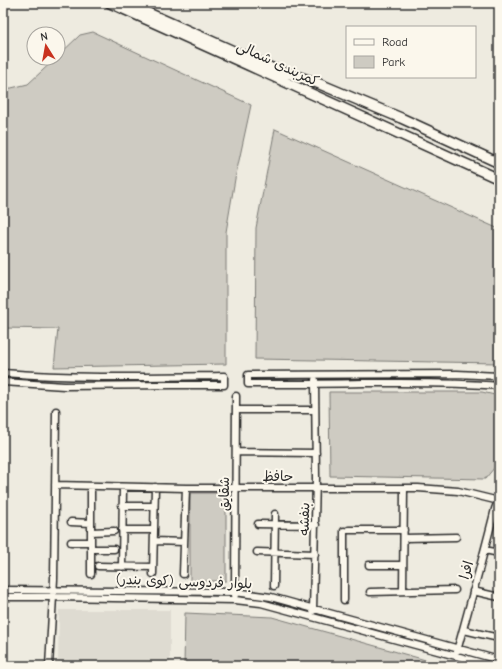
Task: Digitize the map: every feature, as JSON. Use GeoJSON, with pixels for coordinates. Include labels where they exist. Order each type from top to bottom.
{"type":"FeatureCollection","features":[{"type":"Feature","properties":{"kind":"highway","name":"کمربندی شمالی"},"geometry":{"type":"LineString","coordinates":[[110,3],[499,179]]}},
{"type":"Feature","properties":{"kind":"highway"},"geometry":{"type":"LineString","coordinates":[[126,3],[274,69],[315,82],[401,118],[499,163]]}},
{"type":"Feature","properties":{"kind":"street"},"geometry":{"type":"LineString","coordinates":[[3,373],[38,376],[89,377],[224,376],[224,385],[64,386],[3,382]]}},
{"type":"Feature","properties":{"kind":"street"},"geometry":{"type":"LineString","coordinates":[[499,376],[457,374],[248,375],[248,384],[422,382],[499,386]]}},
{"type":"Feature","properties":{"kind":"street","name":"بنفشه"},"geometry":{"type":"LineString","coordinates":[[312,617],[316,525],[314,375]]}},
{"type":"Feature","properties":{"kind":"street"},"geometry":{"type":"LineString","coordinates":[[145,385],[146,377]]}},
{"type":"Feature","properties":{"kind":"street","name":"شقایق"},"geometry":{"type":"LineString","coordinates":[[235,600],[236,396]]}},
{"type":"Feature","properties":{"kind":"street"},"geometry":{"type":"LineString","coordinates":[[236,410],[315,410]]}},
{"type":"Feature","properties":{"kind":"street"},"geometry":{"type":"LineString","coordinates":[[49,666],[53,593],[56,412]]}},
{"type":"Feature","properties":{"kind":"street"},"geometry":{"type":"LineString","coordinates":[[236,452],[316,453]]}},
{"type":"Feature","properties":{"kind":"street","name":"حافظ"},"geometry":{"type":"LineString","coordinates":[[55,486],[186,488],[427,488],[458,491],[499,500]]}},
{"type":"Feature","properties":{"kind":"street"},"geometry":{"type":"LineString","coordinates":[[91,574],[92,486]]}},
{"type":"Feature","properties":{"kind":"street"},"geometry":{"type":"LineString","coordinates":[[122,487],[122,566]]}},
{"type":"Feature","properties":{"kind":"street"},"geometry":{"type":"LineString","coordinates":[[153,574],[155,487]]}},
{"type":"Feature","properties":{"kind":"street"},"geometry":{"type":"LineString","coordinates":[[183,574],[186,488]]}},
{"type":"Feature","properties":{"kind":"street"},"geometry":{"type":"LineString","coordinates":[[403,591],[404,488]]}},
{"type":"Feature","properties":{"kind":"street","name":"افرا"},"geometry":{"type":"LineString","coordinates":[[456,656],[499,500]]}},
{"type":"Feature","properties":{"kind":"street"},"geometry":{"type":"LineString","coordinates":[[122,506],[154,506]]}},
{"type":"Feature","properties":{"kind":"street"},"geometry":{"type":"LineString","coordinates":[[274,586],[275,514]]}},
{"type":"Feature","properties":{"kind":"street"},"geometry":{"type":"LineString","coordinates":[[71,522],[91,523]]}},
{"type":"Feature","properties":{"kind":"street"},"geometry":{"type":"LineString","coordinates":[[258,524],[316,525]]}},
{"type":"Feature","properties":{"kind":"street"},"geometry":{"type":"LineString","coordinates":[[122,530],[154,530]]}},
{"type":"Feature","properties":{"kind":"street"},"geometry":{"type":"LineString","coordinates":[[344,600],[347,530],[404,530]]}},
{"type":"Feature","properties":{"kind":"street"},"geometry":{"type":"LineString","coordinates":[[91,532],[114,531]]}},
{"type":"Feature","properties":{"kind":"street"},"geometry":{"type":"LineString","coordinates":[[404,538],[456,537]]}},
{"type":"Feature","properties":{"kind":"street"},"geometry":{"type":"LineString","coordinates":[[154,541],[184,542]]}},
{"type":"Feature","properties":{"kind":"street"},"geometry":{"type":"LineString","coordinates":[[71,542],[91,542]]}},
{"type":"Feature","properties":{"kind":"street"},"geometry":{"type":"LineString","coordinates":[[91,549],[114,549]]}},
{"type":"Feature","properties":{"kind":"street"},"geometry":{"type":"LineString","coordinates":[[485,550],[499,553]]}},
{"type":"Feature","properties":{"kind":"street"},"geometry":{"type":"LineString","coordinates":[[257,552],[315,554]]}},
{"type":"Feature","properties":{"kind":"street"},"geometry":{"type":"LineString","coordinates":[[369,565],[404,565]]}},
{"type":"Feature","properties":{"kind":"street"},"geometry":{"type":"LineString","coordinates":[[98,566],[153,566]]}},
{"type":"Feature","properties":{"kind":"street","name":"بلوار فردوسی (کوی بندر)"},"geometry":{"type":"LineString","coordinates":[[3,590],[142,598],[235,600],[261,603],[490,666]]}},
{"type":"Feature","properties":{"kind":"street"},"geometry":{"type":"LineString","coordinates":[[370,592],[455,590]]}},
{"type":"Feature","properties":{"kind":"street"},"geometry":{"type":"LineString","coordinates":[[142,591],[142,598]]}},
{"type":"Feature","properties":{"kind":"street","name":"بلوار فردوسی (کوی بندر)"},"geometry":{"type":"LineString","coordinates":[[3,597],[53,593],[142,591],[235,592],[271,597],[499,660]]}},
{"type":"Feature","properties":{"kind":"street"},"geometry":{"type":"LineString","coordinates":[[473,591],[499,597]]}},
{"type":"Feature","properties":{"kind":"street"},"geometry":{"type":"LineString","coordinates":[[464,630],[499,638]]}},
{"type":"Feature","properties":{"kind":"shaded area"},"geometry":{"type":"Polygon","coordinates":[[[59,610],[170,610],[170,666],[58,666],[59,610]]]}},
{"type":"Feature","properties":{"kind":"green space"},"geometry":{"type":"Polygon","coordinates":[[[93,32],[251,105],[235,179],[226,232],[226,364],[54,367],[58,329],[3,328],[3,90],[28,84],[47,66],[66,66],[66,48],[80,35],[93,32]]]}},
{"type":"Feature","properties":{"kind":"green space"},"geometry":{"type":"Polygon","coordinates":[[[275,129],[499,229],[499,363],[255,359],[256,228],[275,129]]]}},
{"type":"Feature","properties":{"kind":"green space"},"geometry":{"type":"Polygon","coordinates":[[[329,392],[482,392],[499,396],[499,462],[485,479],[330,476],[329,392]]]}},
{"type":"Feature","properties":{"kind":"green space"},"geometry":{"type":"Polygon","coordinates":[[[190,493],[226,493],[226,581],[190,581],[190,493]]]}},
{"type":"Feature","properties":{"kind":"green space"},"geometry":{"type":"Polygon","coordinates":[[[185,613],[272,617],[447,666],[184,666],[185,613]]]}}]}
